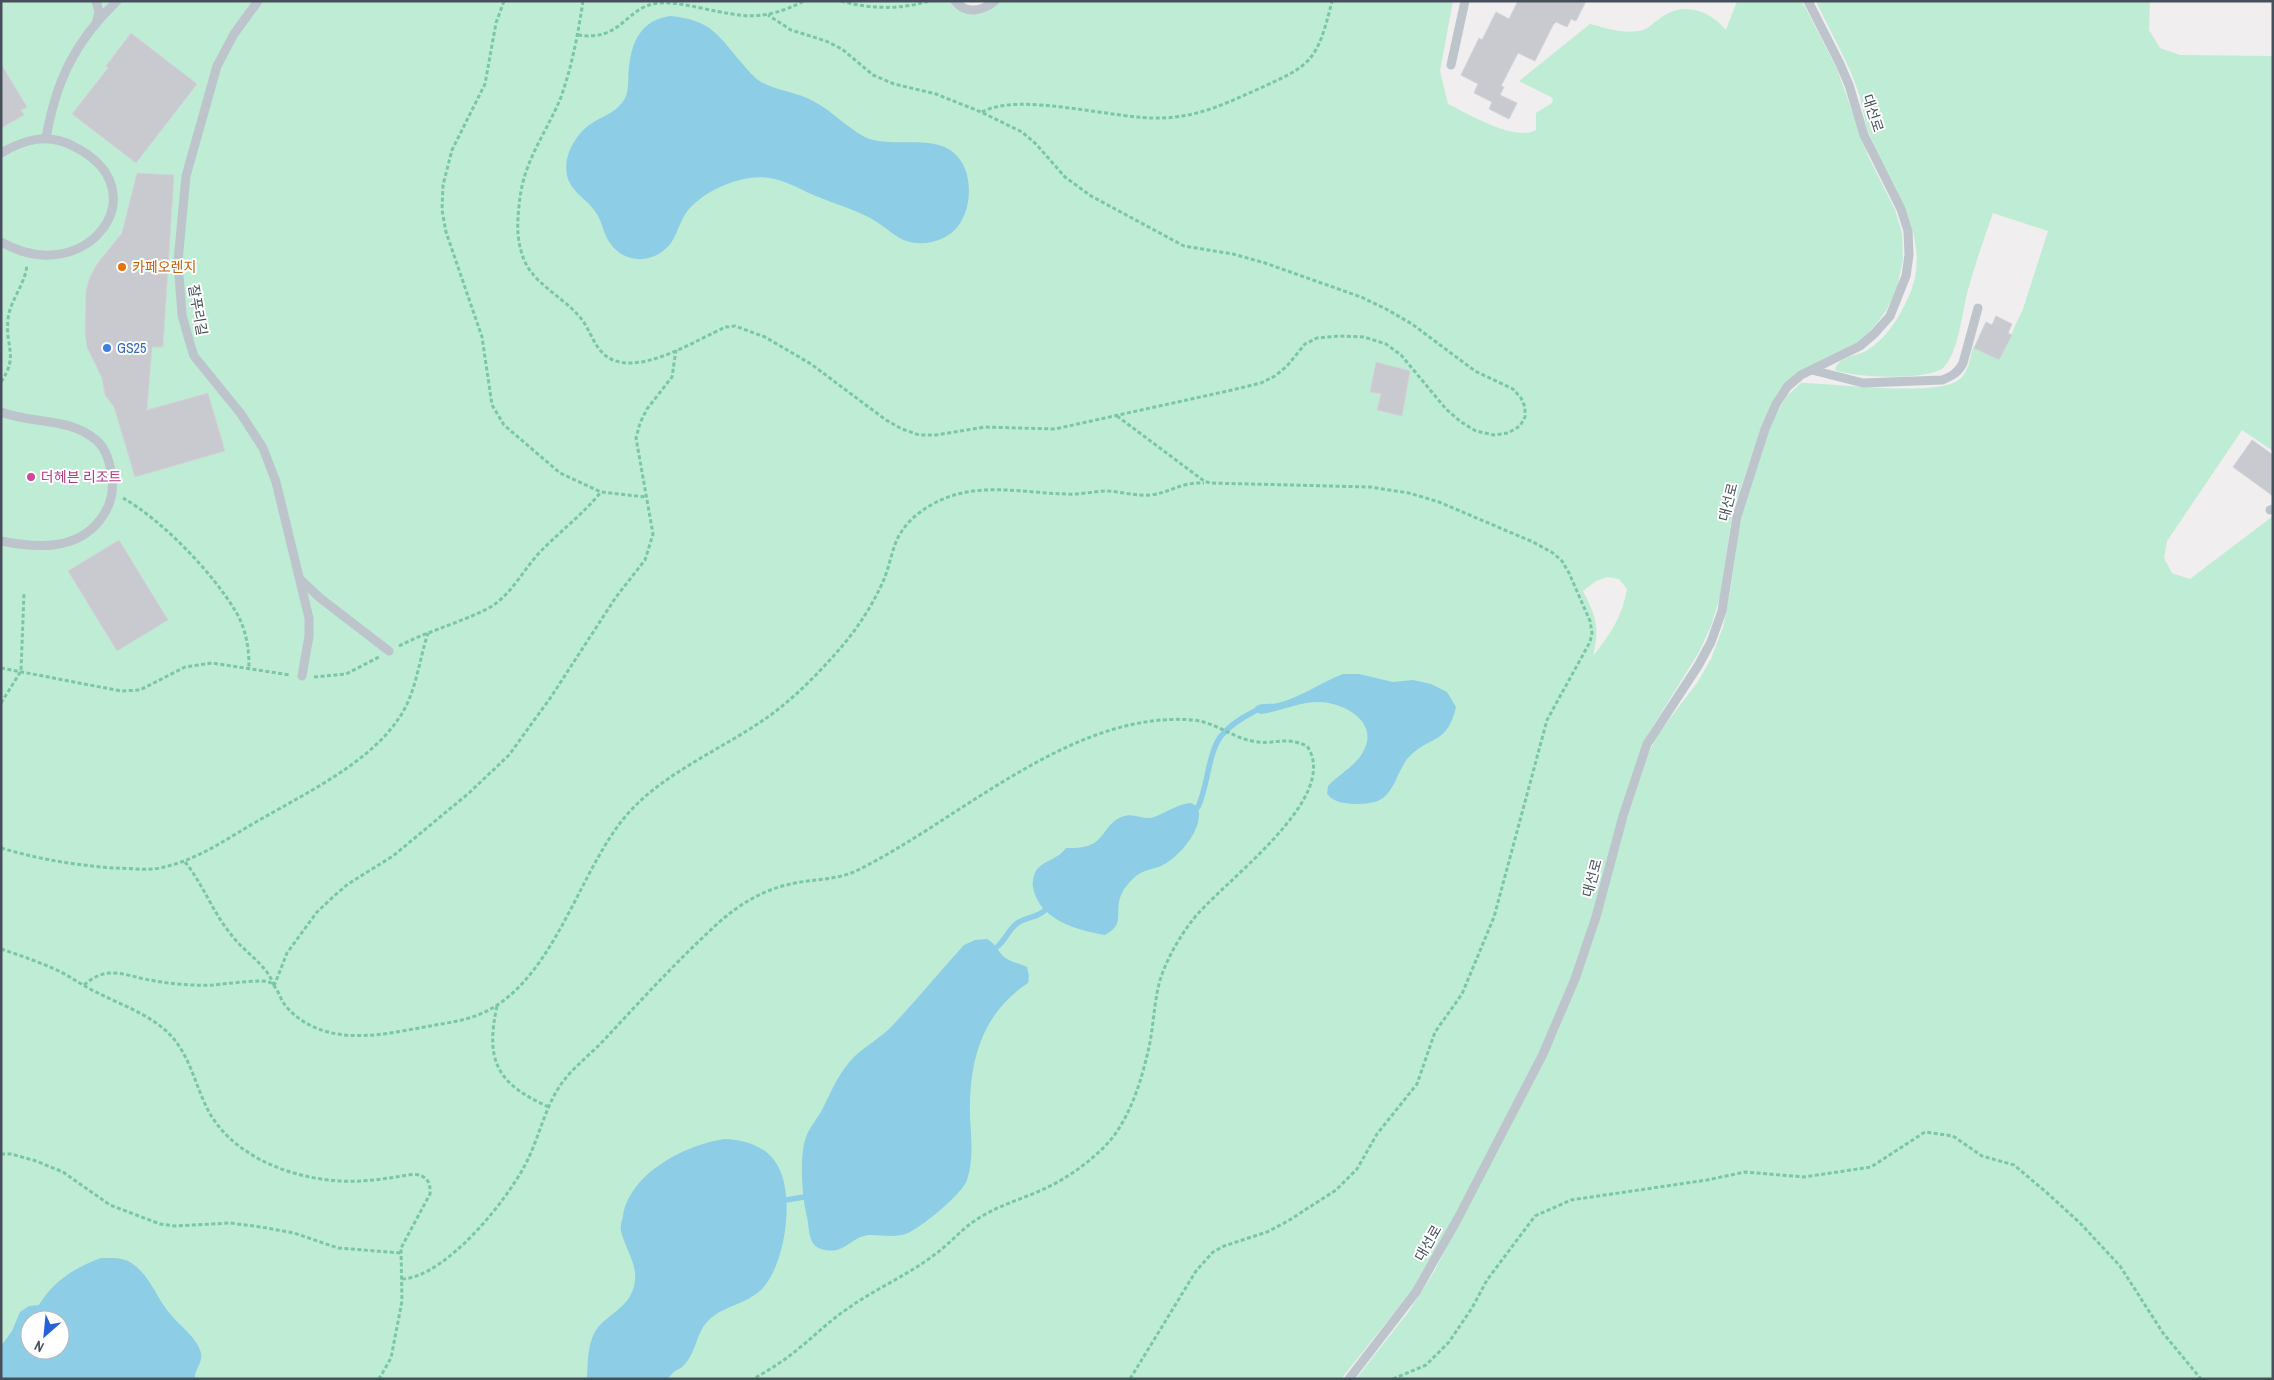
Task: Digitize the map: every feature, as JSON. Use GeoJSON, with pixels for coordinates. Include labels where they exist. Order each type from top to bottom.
{"type":"FeatureCollection","features":[{"type":"Feature","properties":{"kind":"lane"},"geometry":{"type":"LineString","coordinates":[[96,1],[99,11],[96,22]]}},
{"type":"Feature","properties":{"kind":"lane"},"geometry":{"type":"LineString","coordinates":[[46,138],[51,109],[63,74],[80,43],[96,22],[117,1]]}},
{"type":"Feature","properties":{"kind":"lane","name":"잘푸리길"},"geometry":{"type":"LineString","coordinates":[[258,1],[234,34],[217,66],[186,176],[178,261],[182,315],[194,356],[241,414],[263,448],[276,482],[302,581],[309,618],[309,636],[302,676]]}},
{"type":"Feature","properties":{"kind":"lane"},"geometry":{"type":"LineString","coordinates":[[955,1],[965,9],[975,11],[985,8],[995,1]]}},
{"type":"Feature","properties":{"kind":"lane"},"geometry":{"type":"LineString","coordinates":[[1451,65],[1465,1]]}},
{"type":"Feature","properties":{"kind":"lane","name":"대선로"},"geometry":{"type":"LineString","coordinates":[[1348,1379],[1416,1292],[1457,1220],[1542,1054],[1575,979],[1647,744],[1698,666],[1711,642],[1719,619],[1737,516],[1765,428],[1776,404],[1787,387],[1802,375],[1860,346],[1875,333],[1890,316],[1906,276],[1909,255],[1908,232],[1901,209],[1864,135],[1849,85],[1808,1]]}},
{"type":"Feature","properties":{"kind":"lane"},"geometry":{"type":"LineString","coordinates":[[1,153],[19,144],[46,138],[58,139],[88,153],[101,165],[109,179],[113,196],[112,211],[105,227],[94,240],[79,249],[62,254],[27,252],[1,242]]}},
{"type":"Feature","properties":{"kind":"lane"},"geometry":{"type":"LineString","coordinates":[[1812,370],[1862,383],[1942,380],[1959,371],[1963,363],[1978,308]]}},
{"type":"Feature","properties":{"kind":"lane"},"geometry":{"type":"LineString","coordinates":[[1,541],[43,545],[75,541],[86,535],[99,522],[110,504],[113,493],[108,458],[104,448],[97,440],[74,427],[4,415]]}},
{"type":"Feature","properties":{"kind":"lane"},"geometry":{"type":"LineString","coordinates":[[302,581],[320,598],[389,651]]}},
{"type":"Feature","properties":{"kind":"path"},"geometry":{"type":"LineString","coordinates":[[504,1],[496,23],[485,84],[452,150],[443,185],[442,210],[446,232],[482,337],[492,405],[504,425],[560,473],[601,492],[646,497]]}},
{"type":"Feature","properties":{"kind":"path"},"geometry":{"type":"LineString","coordinates":[[583,1],[578,35],[561,97],[526,170],[520,199],[517,232],[527,265],[537,277],[581,318],[598,348],[606,355],[624,364],[640,362],[676,350],[726,327],[735,326],[745,329],[811,364],[886,420],[902,429],[919,435],[936,435],[985,427],[1055,429],[1261,383],[1275,376],[1287,366],[1305,344],[1317,338],[1339,336],[1364,337],[1386,344],[1401,355],[1446,409],[1461,422],[1476,431],[1494,435],[1508,434],[1520,426],[1525,417],[1525,407],[1521,398],[1513,389],[1475,371],[1412,324],[1386,309],[1361,297],[1264,263],[1232,254],[1184,246],[1091,196],[1065,177],[1036,144],[1022,132],[981,112],[936,94],[894,84],[873,76],[842,49],[826,41],[791,30],[768,15]]}},
{"type":"Feature","properties":{"kind":"path"},"geometry":{"type":"LineString","coordinates":[[578,35],[596,37],[603,35],[638,11],[658,3],[686,5],[744,17],[777,14],[804,1]]}},
{"type":"Feature","properties":{"kind":"path"},"geometry":{"type":"LineString","coordinates":[[841,1],[877,8],[900,7],[929,1]]}},
{"type":"Feature","properties":{"kind":"path"},"geometry":{"type":"LineString","coordinates":[[981,112],[989,108],[1015,104],[1161,119],[1191,116],[1218,107],[1300,70],[1316,53],[1332,1]]}},
{"type":"Feature","properties":{"kind":"path"},"geometry":{"type":"LineString","coordinates":[[1,382],[11,365],[8,320],[26,272],[27,252]]}},
{"type":"Feature","properties":{"kind":"path"},"geometry":{"type":"LineString","coordinates":[[274,986],[287,953],[317,912],[348,884],[393,856],[469,793],[509,755],[528,732],[616,597],[645,560],[653,534],[636,438],[640,423],[647,409],[672,377],[676,350]]}},
{"type":"Feature","properties":{"kind":"path"},"geometry":{"type":"LineString","coordinates":[[1116,415],[1198,478],[1210,483]]}},
{"type":"Feature","properties":{"kind":"path"},"geometry":{"type":"LineString","coordinates":[[185,862],[197,876],[231,936],[263,964],[270,973],[274,986],[284,1005],[306,1023],[320,1030],[350,1036],[398,1031],[462,1020],[480,1015],[497,1005],[529,976],[548,951],[606,845],[631,810],[669,780],[768,717],[823,668],[856,628],[881,587],[888,572],[896,541],[905,527],[922,510],[962,491],[982,489],[1071,495],[1111,491],[1149,495],[1183,484],[1210,483],[1370,487],[1409,492],[1439,502],[1553,553],[1562,561],[1569,573],[1590,621],[1592,633],[1590,642],[1548,720],[1494,917],[1462,994],[1435,1032],[1417,1084],[1377,1134],[1357,1169],[1336,1190],[1277,1227],[1224,1246],[1205,1260],[1186,1286],[1130,1379]]}},
{"type":"Feature","properties":{"kind":"path"},"geometry":{"type":"LineString","coordinates":[[113,493],[137,506],[161,526],[192,556],[216,584],[236,613],[249,647],[249,667]]}},
{"type":"Feature","properties":{"kind":"path"},"geometry":{"type":"LineString","coordinates":[[1,703],[21,672],[24,592]]}},
{"type":"Feature","properties":{"kind":"path"},"geometry":{"type":"LineString","coordinates":[[1,848],[55,862],[89,866],[152,869],[185,862],[217,847],[262,818],[319,788],[333,776],[366,754],[399,718],[408,702],[428,632]]}},
{"type":"Feature","properties":{"kind":"path"},"geometry":{"type":"LineString","coordinates":[[402,1279],[418,1276],[445,1259],[461,1245],[505,1198],[529,1157],[549,1107],[566,1077],[654,986],[717,925],[737,907],[757,895],[782,886],[831,880],[849,874],[908,843],[1043,760],[1096,734],[1156,720],[1196,720],[1253,742],[1287,739],[1307,746],[1314,764],[1310,789],[1304,803],[1243,869],[1205,904],[1178,942],[1161,976],[1148,1048],[1141,1074],[1123,1122],[1113,1138],[1101,1151],[1065,1177],[1048,1187],[976,1219],[929,1259],[848,1308],[784,1360],[753,1379]]}},
{"type":"Feature","properties":{"kind":"path"},"geometry":{"type":"LineString","coordinates":[[1,949],[42,963],[150,1019],[175,1040],[185,1055],[203,1099],[218,1126],[230,1140],[250,1154],[278,1168],[321,1178],[359,1181],[414,1174],[422,1175],[428,1180],[430,1194],[405,1240],[401,1254],[402,1301],[391,1358],[379,1379]]}},
{"type":"Feature","properties":{"kind":"path"},"geometry":{"type":"LineString","coordinates":[[84,985],[100,975],[116,973],[190,985],[264,981],[274,986]]}},
{"type":"Feature","properties":{"kind":"path"},"geometry":{"type":"LineString","coordinates":[[497,1005],[493,1026],[493,1041],[498,1067],[512,1087],[522,1095],[549,1107]]}},
{"type":"Feature","properties":{"kind":"path"},"geometry":{"type":"LineString","coordinates":[[1392,1379],[1426,1365],[1449,1342],[1472,1308],[1486,1280],[1535,1216],[1570,1200],[1706,1180],[1744,1172],[1804,1178],[1871,1167],[1925,1132],[1953,1136],[1982,1156],[2014,1166],[2046,1192],[2080,1223],[2120,1266],[2162,1333],[2201,1379]]}},
{"type":"Feature","properties":{"kind":"path"},"geometry":{"type":"LineString","coordinates":[[1,1154],[12,1154],[63,1172],[110,1205],[141,1219],[160,1224],[175,1226],[230,1223],[261,1226],[294,1233],[338,1248],[401,1254]]}},
{"type":"Feature","properties":{"kind":"green space"},"geometry":{"type":"Polygon","coordinates":[[[1,1],[951,1],[964,10],[975,14],[987,11],[999,1],[1453,1],[1440,71],[1448,104],[1504,130],[1527,133],[1536,130],[1536,113],[1552,103],[1553,99],[1519,81],[1590,24],[1608,29],[1633,32],[1648,27],[1670,12],[1688,9],[1705,13],[1720,23],[1726,30],[1737,1],[1802,1],[1837,69],[1868,156],[1895,210],[1902,233],[1903,259],[1897,288],[1886,311],[1873,328],[1858,342],[1796,374],[1783,385],[1774,399],[1761,427],[1732,515],[1720,597],[1711,626],[1699,652],[1645,739],[1583,947],[1570,983],[1542,1047],[1447,1230],[1413,1289],[1341,1379],[1,1379],[1,1]],[[1607,577],[1596,581],[1583,591],[1594,615],[1596,638],[1593,656],[1615,624],[1622,607],[1627,589],[1619,579],[1607,577]]]}},
{"type":"Feature","properties":{"kind":"green space"},"geometry":{"type":"Polygon","coordinates":[[[1816,1],[2150,1],[2149,30],[2160,48],[2180,55],[2273,56],[2273,451],[2242,430],[2167,541],[2164,558],[2172,573],[2190,579],[2273,516],[2273,1379],[1356,1379],[1409,1311],[1434,1272],[1558,1031],[1593,936],[1625,824],[1649,752],[1658,734],[1697,683],[1711,659],[1723,627],[1742,512],[1758,459],[1773,419],[1787,396],[1801,383],[1909,389],[1948,385],[1960,379],[1965,372],[1973,347],[1999,360],[2023,309],[2048,231],[1993,213],[1971,280],[1957,341],[1944,367],[1924,374],[1891,377],[1858,375],[1835,370],[1843,360],[1866,351],[1873,346],[1891,328],[1908,298],[1915,277],[1917,256],[1908,216],[1869,132],[1858,91],[1849,68],[1816,1]]]}},
{"type":"Feature","properties":{"kind":"water"},"geometry":{"type":"Polygon","coordinates":[[[670,16],[684,18],[704,25],[719,36],[758,80],[813,101],[863,136],[885,142],[934,144],[945,147],[954,153],[965,168],[969,188],[967,208],[959,225],[949,235],[937,241],[924,243],[910,242],[900,238],[860,213],[782,181],[759,177],[728,184],[700,199],[686,213],[671,243],[657,255],[640,259],[624,255],[616,250],[608,240],[596,212],[574,190],[568,179],[566,171],[568,154],[576,139],[587,126],[615,110],[624,100],[627,91],[630,57],[640,33],[652,22],[670,16]]]}},
{"type":"Feature","properties":{"kind":"water"},"geometry":{"type":"Polygon","coordinates":[[[1343,674],[1359,674],[1393,682],[1413,680],[1431,684],[1447,692],[1456,707],[1448,728],[1408,758],[1387,795],[1371,803],[1343,803],[1336,801],[1327,794],[1328,786],[1358,759],[1365,748],[1366,729],[1356,715],[1338,706],[1320,702],[1305,703],[1260,714],[1255,711],[1255,707],[1258,705],[1275,704],[1303,694],[1343,674]]]}},
{"type":"Feature","properties":{"kind":"water"},"geometry":{"type":"Polygon","coordinates":[[[1191,803],[1198,807],[1199,814],[1198,822],[1191,838],[1168,862],[1139,874],[1129,883],[1121,895],[1117,923],[1111,931],[1105,935],[1082,930],[1060,922],[1043,908],[1037,898],[1033,885],[1035,872],[1041,865],[1059,855],[1066,848],[1080,848],[1097,841],[1110,825],[1124,816],[1131,815],[1151,818],[1180,805],[1191,803]]]}},
{"type":"Feature","properties":{"kind":"water"},"geometry":{"type":"Polygon","coordinates":[[[987,939],[1006,959],[1027,967],[1029,976],[1028,983],[1012,995],[999,1009],[981,1041],[972,1077],[970,1096],[971,1164],[964,1186],[923,1224],[904,1235],[863,1236],[832,1251],[819,1248],[812,1242],[810,1237],[803,1188],[802,1155],[810,1129],[841,1074],[855,1056],[891,1027],[964,945],[975,940],[987,939]]]}},
{"type":"Feature","properties":{"kind":"water"},"geometry":{"type":"Polygon","coordinates":[[[724,1139],[737,1140],[764,1150],[774,1160],[781,1173],[787,1207],[786,1226],[777,1262],[770,1277],[762,1289],[749,1299],[719,1312],[707,1322],[700,1332],[688,1360],[667,1379],[587,1379],[589,1348],[594,1334],[603,1322],[627,1301],[635,1283],[632,1260],[621,1229],[628,1201],[636,1187],[648,1174],[662,1164],[693,1148],[724,1139]]]}},
{"type":"Feature","properties":{"kind":"water"},"geometry":{"type":"Polygon","coordinates":[[[101,1258],[121,1259],[135,1266],[147,1278],[166,1308],[198,1345],[201,1358],[195,1379],[1,1379],[1,1346],[12,1331],[20,1312],[20,1360],[70,1360],[70,1310],[23,1310],[29,1306],[39,1305],[58,1282],[74,1270],[101,1258]]]}},
{"type":"Feature","properties":{"kind":"building"},"geometry":{"type":"Polygon","coordinates":[[[1518,1],[1586,1],[1576,21],[1571,19],[1567,27],[1556,22],[1553,25],[1535,61],[1518,53],[1501,86],[1504,87],[1500,95],[1517,103],[1509,119],[1489,109],[1492,102],[1474,93],[1478,84],[1461,75],[1479,38],[1482,40],[1496,12],[1509,19],[1518,1]]]}},
{"type":"Feature","properties":{"kind":"building"},"geometry":{"type":"Polygon","coordinates":[[[131,33],[197,84],[136,163],[72,114],[108,68],[106,66],[131,33]]]}},
{"type":"Feature","properties":{"kind":"building"},"geometry":{"type":"Polygon","coordinates":[[[1,64],[27,107],[21,110],[24,115],[1,128],[1,64]]]}},
{"type":"Feature","properties":{"kind":"building"},"geometry":{"type":"Polygon","coordinates":[[[137,173],[174,175],[163,347],[152,347],[147,410],[208,393],[225,451],[135,477],[114,407],[105,395],[102,378],[87,347],[85,332],[86,290],[90,277],[97,264],[122,233],[137,173]]]}},
{"type":"Feature","properties":{"kind":"building"},"geometry":{"type":"Polygon","coordinates":[[[1996,316],[2012,324],[2008,333],[2012,335],[1999,360],[1974,348],[1986,322],[1992,325],[1996,316]]]}},
{"type":"Feature","properties":{"kind":"building"},"geometry":{"type":"Polygon","coordinates":[[[1376,362],[1410,371],[1402,416],[1377,410],[1381,394],[1370,392],[1376,362]]]}},
{"type":"Feature","properties":{"kind":"building"},"geometry":{"type":"Polygon","coordinates":[[[2252,440],[2273,455],[2273,496],[2233,467],[2252,440]]]}},
{"type":"Feature","properties":{"kind":"building"},"geometry":{"type":"Polygon","coordinates":[[[119,540],[168,620],[117,651],[68,571],[119,540]]]}},
{"type":"Feature","properties":{"kind":"waterway"},"geometry":{"type":"LineString","coordinates":[[1198,807],[1213,751],[1221,736],[1241,719],[1255,711]]}},
{"type":"Feature","properties":{"kind":"waterway"},"geometry":{"type":"LineString","coordinates":[[998,946],[1016,924],[1045,910]]}},
{"type":"Feature","properties":{"kind":"waterway"},"geometry":{"type":"LineString","coordinates":[[786,1200],[804,1197]]}},
{"type":"Feature","properties":{"kind":"place","name":"카페오렌지"},"geometry":{"type":"Point","coordinates":[122,267]}},
{"type":"Feature","properties":{"kind":"place","name":"GS25"},"geometry":{"type":"Point","coordinates":[107,348]}},
{"type":"Feature","properties":{"kind":"place","name":"더헤븐 리조트"},"geometry":{"type":"Point","coordinates":[31,477]}}]}
